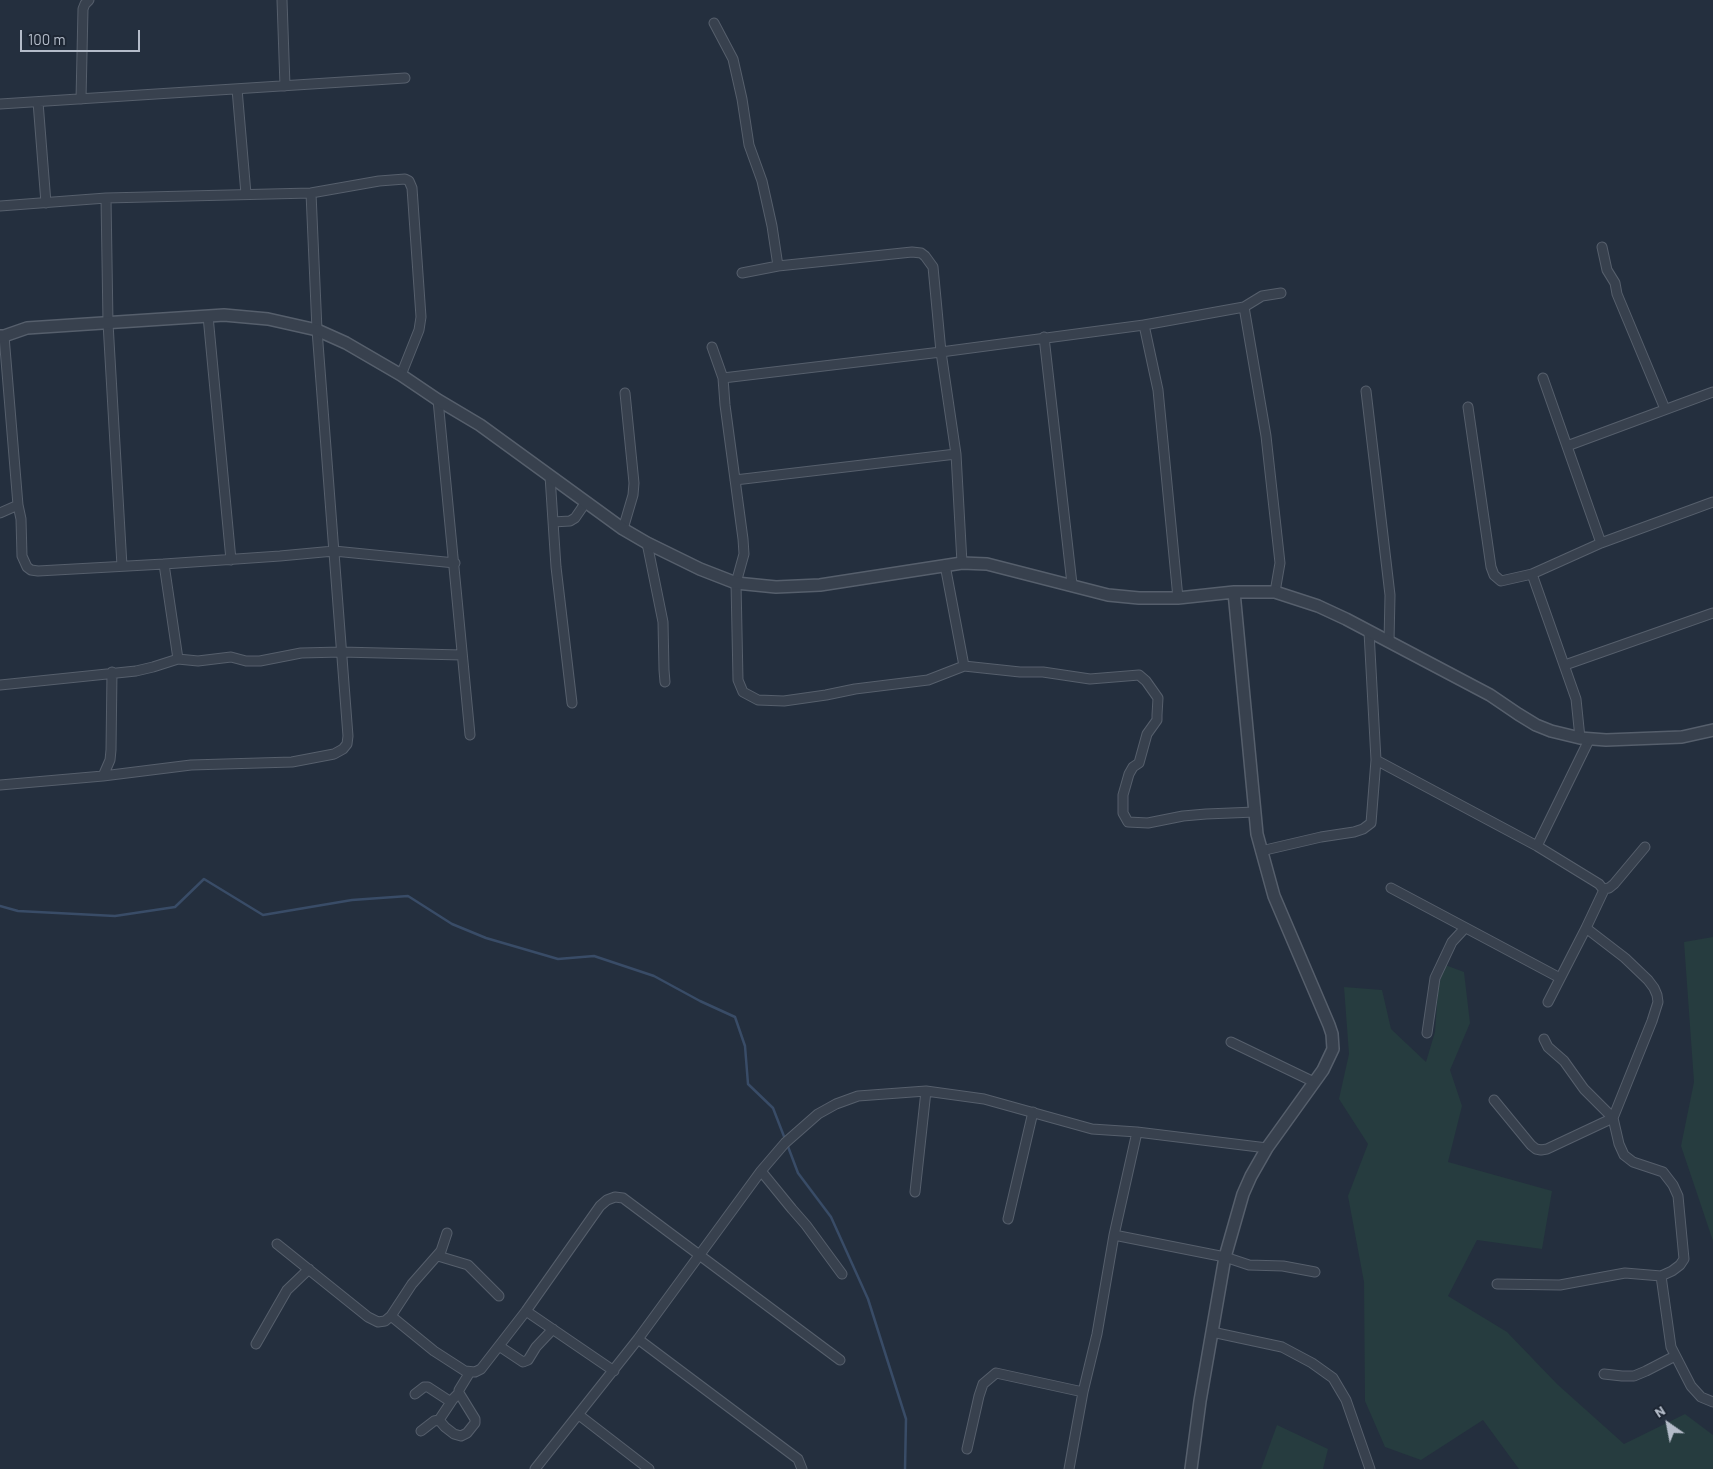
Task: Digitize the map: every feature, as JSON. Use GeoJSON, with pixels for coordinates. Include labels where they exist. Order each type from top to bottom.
{"type":"FeatureCollection","features":[{"type":"Feature","properties":{"kind":"street"},"geometry":{"type":"LineString","coordinates":[[81,100],[83,8],[89,0]]}},
{"type":"Feature","properties":{"kind":"street"},"geometry":{"type":"LineString","coordinates":[[282,0],[284,86]]}},
{"type":"Feature","properties":{"kind":"street"},"geometry":{"type":"LineString","coordinates":[[714,23],[733,59],[742,99],[749,146],[762,181],[772,226],[778,266]]}},
{"type":"Feature","properties":{"kind":"street"},"geometry":{"type":"LineString","coordinates":[[0,104],[405,78]]}},
{"type":"Feature","properties":{"kind":"street"},"geometry":{"type":"LineString","coordinates":[[237,89],[246,194]]}},
{"type":"Feature","properties":{"kind":"street"},"geometry":{"type":"LineString","coordinates":[[38,102],[46,203]]}},
{"type":"Feature","properties":{"kind":"street"},"geometry":{"type":"LineString","coordinates":[[0,206],[106,198],[311,193],[393,179],[405,179],[411,184],[421,317],[419,330],[401,375]]}},
{"type":"Feature","properties":{"kind":"street"},"geometry":{"type":"LineString","coordinates":[[0,785],[103,776],[191,765],[292,762],[334,754],[343,749],[347,744],[348,736],[317,330],[311,193]]}},
{"type":"Feature","properties":{"kind":"street"},"geometry":{"type":"LineString","coordinates":[[106,198],[108,322],[122,566]]}},
{"type":"Feature","properties":{"kind":"street"},"geometry":{"type":"LineString","coordinates":[[1602,247],[1607,270],[1616,283],[1617,294],[1665,409]]}},
{"type":"Feature","properties":{"kind":"street"},"geometry":{"type":"LineString","coordinates":[[742,273],[778,266],[912,252],[921,253],[930,261],[933,267],[941,352],[956,454],[962,563]]}},
{"type":"Feature","properties":{"kind":"street"},"geometry":{"type":"LineString","coordinates":[[723,378],[1144,325],[1244,307],[1262,296],[1281,293]]}},
{"type":"Feature","properties":{"kind":"street"},"geometry":{"type":"LineString","coordinates":[[1244,307],[1266,436],[1280,563],[1274,592]]}},
{"type":"Feature","properties":{"kind":"street"},"geometry":{"type":"LineString","coordinates":[[455,563],[334,551],[231,560],[31,570],[27,567],[22,556],[21,519],[18,505],[2,336],[27,328],[224,315],[268,319],[317,330],[346,343],[401,375],[480,425],[623,529],[700,569],[736,583],[776,587],[820,585],[962,563],[987,564],[1116,596],[1178,598],[1234,592],[1274,592],[1318,606],[1490,695],[1536,725],[1551,731],[1584,739],[1667,738],[1713,730]]}},
{"type":"Feature","properties":{"kind":"street"},"geometry":{"type":"LineString","coordinates":[[208,316],[231,560]]}},
{"type":"Feature","properties":{"kind":"street"},"geometry":{"type":"LineString","coordinates":[[1144,325],[1158,390],[1178,598]]}},
{"type":"Feature","properties":{"kind":"street"},"geometry":{"type":"LineString","coordinates":[[1044,337],[1072,584]]}},
{"type":"Feature","properties":{"kind":"street"},"geometry":{"type":"LineString","coordinates":[[712,347],[723,378],[744,554],[736,583],[738,680],[743,692],[758,700],[784,701],[826,695],[855,688],[928,680],[964,666],[1020,672],[1043,672],[1090,679],[1139,675],[1156,693],[1158,698],[1157,720],[1147,734],[1141,759],[1129,774],[1123,796],[1123,812],[1128,822],[1148,823],[1183,816],[1255,812]]}},
{"type":"Feature","properties":{"kind":"street"},"geometry":{"type":"LineString","coordinates":[[1543,378],[1601,543]]}},
{"type":"Feature","properties":{"kind":"street"},"geometry":{"type":"LineString","coordinates":[[1366,391],[1390,595],[1389,642]]}},
{"type":"Feature","properties":{"kind":"street"},"geometry":{"type":"LineString","coordinates":[[1568,446],[1713,392]]}},
{"type":"Feature","properties":{"kind":"street"},"geometry":{"type":"LineString","coordinates":[[623,529],[634,495],[625,393]]}},
{"type":"Feature","properties":{"kind":"street"},"geometry":{"type":"LineString","coordinates":[[438,400],[470,735]]}},
{"type":"Feature","properties":{"kind":"street"},"geometry":{"type":"LineString","coordinates":[[1468,408],[1494,575],[1501,581],[1532,574],[1601,543],[1713,502]]}},
{"type":"Feature","properties":{"kind":"street"},"geometry":{"type":"LineString","coordinates":[[735,480],[956,454]]}},
{"type":"Feature","properties":{"kind":"street"},"geometry":{"type":"LineString","coordinates":[[550,476],[556,567],[572,703]]}},
{"type":"Feature","properties":{"kind":"street"},"geometry":{"type":"LineString","coordinates":[[553,522],[570,521],[575,518],[586,502]]}},
{"type":"Feature","properties":{"kind":"street"},"geometry":{"type":"LineString","coordinates":[[0,513],[18,505]]}},
{"type":"Feature","properties":{"kind":"street"},"geometry":{"type":"LineString","coordinates":[[647,543],[663,622],[665,682]]}},
{"type":"Feature","properties":{"kind":"street"},"geometry":{"type":"LineString","coordinates":[[164,564],[178,659]]}},
{"type":"Feature","properties":{"kind":"street"},"geometry":{"type":"LineString","coordinates":[[945,565],[964,666]]}},
{"type":"Feature","properties":{"kind":"street"},"geometry":{"type":"LineString","coordinates":[[1532,574],[1576,699],[1584,739],[1537,846]]}},
{"type":"Feature","properties":{"kind":"street"},"geometry":{"type":"LineString","coordinates":[[1191,1469],[1212,1332],[1226,1257],[1243,1194],[1267,1148],[1329,1060],[1333,1049],[1332,1034],[1274,896],[1257,834],[1234,592]]}},
{"type":"Feature","properties":{"kind":"street"},"geometry":{"type":"LineString","coordinates":[[1565,665],[1713,613]]}},
{"type":"Feature","properties":{"kind":"street"},"geometry":{"type":"LineString","coordinates":[[1261,851],[1321,837],[1354,832],[1367,826],[1372,819],[1376,760],[1369,632]]}},
{"type":"Feature","properties":{"kind":"street"},"geometry":{"type":"LineString","coordinates":[[0,685],[153,668],[178,659],[198,661],[231,657],[246,661],[260,661],[300,653],[341,652],[462,655]]}},
{"type":"Feature","properties":{"kind":"street"},"geometry":{"type":"LineString","coordinates":[[103,776],[110,760],[111,750],[112,672]]}},
{"type":"Feature","properties":{"kind":"street"},"geometry":{"type":"LineString","coordinates":[[1376,760],[1537,846],[1599,884],[1603,889]]}},
{"type":"Feature","properties":{"kind":"street"},"geometry":{"type":"LineString","coordinates":[[1603,889],[1609,888],[1614,884],[1645,847]]}},
{"type":"Feature","properties":{"kind":"street"},"geometry":{"type":"LineString","coordinates":[[1391,888],[1560,978]]}},
{"type":"Feature","properties":{"kind":"street"},"geometry":{"type":"LineString","coordinates":[[1548,1002],[1586,928],[1603,889]]}},
{"type":"Feature","properties":{"kind":"street"},"geometry":{"type":"LineString","coordinates":[[1427,1033],[1435,978],[1452,942],[1466,928]]}},
{"type":"Feature","properties":{"kind":"street"},"geometry":{"type":"LineString","coordinates":[[1494,1100],[1531,1145],[1541,1150],[1547,1149],[1613,1118],[1658,1002],[1654,988],[1648,980],[1625,958],[1586,928]]}},
{"type":"Feature","properties":{"kind":"street"},"geometry":{"type":"LineString","coordinates":[[1497,1284],[1560,1285],[1625,1273],[1661,1276],[1672,1272],[1684,1259],[1678,1196],[1673,1185],[1662,1172],[1633,1162],[1624,1155],[1619,1144],[1613,1118],[1584,1089],[1564,1061],[1548,1047],[1544,1039]]}},
{"type":"Feature","properties":{"kind":"street"},"geometry":{"type":"LineString","coordinates":[[1231,1042],[1314,1082]]}},
{"type":"Feature","properties":{"kind":"street"},"geometry":{"type":"LineString","coordinates":[[535,1469],[614,1371],[698,1255],[762,1170],[787,1141],[818,1114],[858,1096],[926,1091],[984,1099],[1033,1112],[1061,1122],[1092,1129],[1138,1132],[1267,1148]]}},
{"type":"Feature","properties":{"kind":"street"},"geometry":{"type":"LineString","coordinates":[[915,1192],[926,1091]]}},
{"type":"Feature","properties":{"kind":"street"},"geometry":{"type":"LineString","coordinates":[[1008,1219],[1033,1112]]}},
{"type":"Feature","properties":{"kind":"street"},"geometry":{"type":"LineString","coordinates":[[1069,1469],[1083,1392],[1097,1334],[1114,1235],[1138,1132]]}},
{"type":"Feature","properties":{"kind":"street"},"geometry":{"type":"LineString","coordinates":[[762,1170],[806,1224],[842,1274]]}},
{"type":"Feature","properties":{"kind":"street"},"geometry":{"type":"LineString","coordinates":[[391,1316],[434,1352],[465,1371],[475,1372],[481,1369],[526,1311],[600,1206],[607,1200],[615,1197],[623,1198],[840,1360]]}},
{"type":"Feature","properties":{"kind":"street"},"geometry":{"type":"LineString","coordinates":[[277,1244],[374,1321],[385,1321],[391,1316],[412,1284],[438,1256],[444,1246],[447,1233]]}},
{"type":"Feature","properties":{"kind":"street"},"geometry":{"type":"LineString","coordinates":[[1114,1235],[1226,1257],[1249,1265],[1283,1266],[1315,1272]]}},
{"type":"Feature","properties":{"kind":"street"},"geometry":{"type":"LineString","coordinates":[[438,1256],[468,1264],[499,1296]]}},
{"type":"Feature","properties":{"kind":"street"},"geometry":{"type":"LineString","coordinates":[[256,1344],[287,1290],[309,1269]]}},
{"type":"Feature","properties":{"kind":"street"},"geometry":{"type":"LineString","coordinates":[[1661,1276],[1669,1337],[1675,1356],[1696,1393],[1713,1402]]}},
{"type":"Feature","properties":{"kind":"street"},"geometry":{"type":"LineString","coordinates":[[526,1311],[614,1371]]}},
{"type":"Feature","properties":{"kind":"street"},"geometry":{"type":"LineString","coordinates":[[499,1346],[523,1362],[528,1360],[536,1347],[553,1329]]}},
{"type":"Feature","properties":{"kind":"street"},"geometry":{"type":"LineString","coordinates":[[1212,1332],[1282,1347],[1312,1363],[1333,1378],[1346,1400],[1370,1469]]}},
{"type":"Feature","properties":{"kind":"street"},"geometry":{"type":"LineString","coordinates":[[638,1339],[798,1459],[802,1469]]}},
{"type":"Feature","properties":{"kind":"street"},"geometry":{"type":"LineString","coordinates":[[1604,1374],[1634,1376],[1646,1372],[1675,1356]]}},
{"type":"Feature","properties":{"kind":"street"},"geometry":{"type":"LineString","coordinates":[[421,1431],[434,1421],[440,1420],[459,1393],[470,1372]]}},
{"type":"Feature","properties":{"kind":"street"},"geometry":{"type":"LineString","coordinates":[[967,1449],[979,1396],[984,1384],[996,1373],[1083,1392]]}},
{"type":"Feature","properties":{"kind":"street"},"geometry":{"type":"LineString","coordinates":[[415,1394],[428,1386],[451,1402]]}},
{"type":"Feature","properties":{"kind":"street"},"geometry":{"type":"LineString","coordinates":[[440,1420],[454,1434],[461,1436],[467,1433],[475,1423],[475,1419],[459,1393]]}},
{"type":"Feature","properties":{"kind":"street"},"geometry":{"type":"LineString","coordinates":[[580,1415],[649,1469]]}},
{"type":"Feature","properties":{"kind":"green space"},"geometry":{"type":"Polygon","coordinates":[[[1713,937],[1713,1241],[1681,1146],[1694,1082],[1684,942],[1713,937]]]}},
{"type":"Feature","properties":{"kind":"green space"},"geometry":{"type":"Polygon","coordinates":[[[1440,963],[1464,972],[1470,1023],[1450,1070],[1462,1106],[1448,1162],[1552,1191],[1542,1249],[1477,1240],[1448,1296],[1507,1332],[1557,1384],[1624,1444],[1685,1414],[1713,1435],[1713,1469],[1519,1469],[1483,1420],[1421,1460],[1385,1447],[1365,1401],[1364,1282],[1348,1196],[1368,1144],[1339,1099],[1349,1054],[1344,987],[1382,990],[1391,1029],[1426,1062],[1435,1032],[1440,963]]]}},
{"type":"Feature","properties":{"kind":"green space"},"geometry":{"type":"Polygon","coordinates":[[[1277,1425],[1328,1449],[1323,1469],[1261,1469],[1277,1425]]]}},
{"type":"Feature","properties":{"kind":"waterway"},"geometry":{"type":"LineString","coordinates":[[0,906],[18,911],[115,916],[175,907],[204,879],[263,915],[352,900],[408,896],[452,924],[486,938],[558,959],[594,956],[654,976],[700,1001],[735,1017],[745,1046],[748,1084],[773,1108],[785,1139]]}},
{"type":"Feature","properties":{"kind":"waterway"},"geometry":{"type":"LineString","coordinates":[[787,1144],[798,1173],[831,1217],[868,1299],[906,1419],[905,1469]]}}]}
